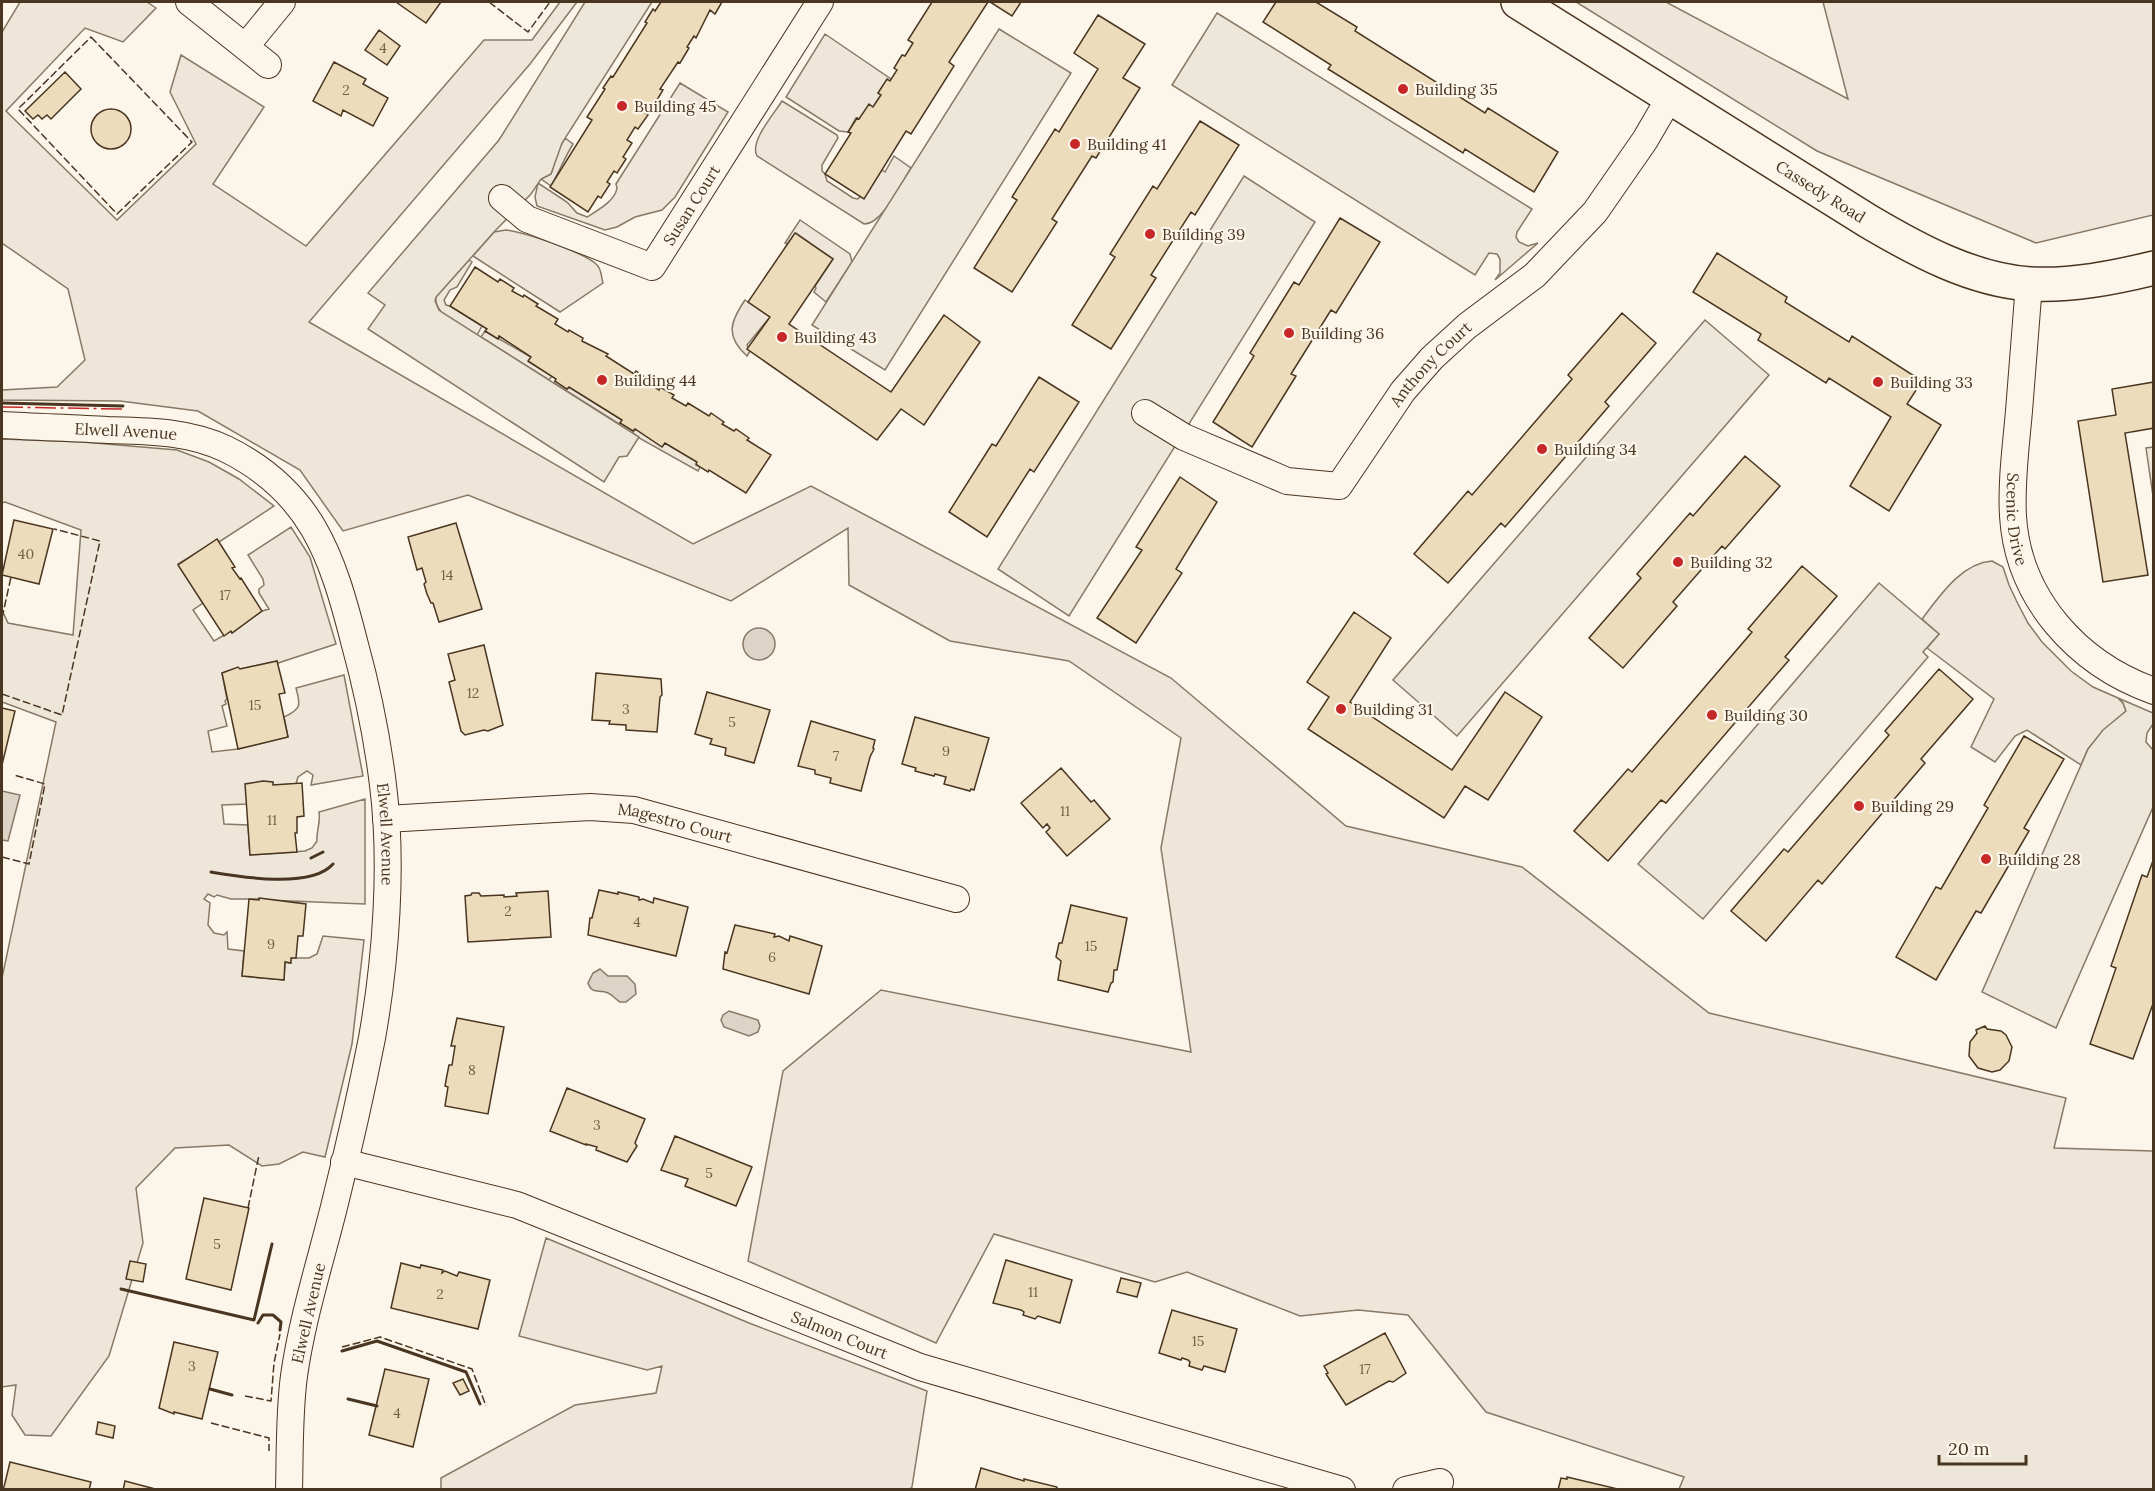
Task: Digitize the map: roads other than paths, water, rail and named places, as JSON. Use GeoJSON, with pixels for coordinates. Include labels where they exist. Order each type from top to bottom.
{"type":"FeatureCollection","features":[{"type":"Feature","properties":{"kind":"street"},"geometry":{"type":"LineString","coordinates":[[189,2],[268,65]]}},
{"type":"Feature","properties":{"kind":"street"},"geometry":{"type":"LineString","coordinates":[[246,46],[282,2]]}},
{"type":"Feature","properties":{"kind":"street","name":"Susan Court"},"geometry":{"type":"LineString","coordinates":[[502,198],[527,219],[652,267],[820,2]]}},
{"type":"Feature","properties":{"kind":"street","name":"Cassedy Road"},"geometry":{"type":"LineString","coordinates":[[1518,2],[1868,220],[1920,250],[1953,265],[1985,275],[2029,284],[2072,283],[2154,268]]}},
{"type":"Feature","properties":{"kind":"street","name":"Anthony Court"},"geometry":{"type":"LineString","coordinates":[[1145,413],[1184,437],[1287,481],[1338,486],[1403,391],[1431,358],[1467,326],[1535,275],[1595,212],[1639,149],[1670,97]]}},
{"type":"Feature","properties":{"kind":"street","name":"Scenic Drive"},"geometry":{"type":"LineString","coordinates":[[2029,284],[2013,489],[2013,517],[2019,553],[2030,583],[2043,607],[2067,637],[2108,670],[2154,691]]}},
{"type":"Feature","properties":{"kind":"street","name":"Elwell Avenue"},"geometry":{"type":"LineString","coordinates":[[2,425],[152,431],[204,440],[244,459],[270,476],[311,522],[321,538],[341,590],[359,657],[383,785],[387,864],[381,973],[372,1038],[294,1377],[289,1490]]}},
{"type":"Feature","properties":{"kind":"street","name":"Magestro Court"},"geometry":{"type":"LineString","coordinates":[[386,819],[590,807],[634,810],[956,899]]}},
{"type":"Feature","properties":{"kind":"street","name":"Salmon Court"},"geometry":{"type":"LineString","coordinates":[[344,1162],[517,1205],[920,1367],[1342,1490]]}},
{"type":"Feature","properties":{"kind":"street"},"geometry":{"type":"LineString","coordinates":[[1406,1490],[1440,1482]]}},
{"type":"Feature","properties":{"kind":"place","name":"Building 35"},"geometry":{"type":"Point","coordinates":[1403,89]}},
{"type":"Feature","properties":{"kind":"place","name":"Building 45"},"geometry":{"type":"Point","coordinates":[622,106]}},
{"type":"Feature","properties":{"kind":"place","name":"Building 41"},"geometry":{"type":"Point","coordinates":[1075,144]}},
{"type":"Feature","properties":{"kind":"place","name":"Building 39"},"geometry":{"type":"Point","coordinates":[1150,234]}},
{"type":"Feature","properties":{"kind":"place","name":"Building 36"},"geometry":{"type":"Point","coordinates":[1289,333]}},
{"type":"Feature","properties":{"kind":"place","name":"Building 43"},"geometry":{"type":"Point","coordinates":[782,337]}},
{"type":"Feature","properties":{"kind":"place","name":"Building 44"},"geometry":{"type":"Point","coordinates":[602,380]}},
{"type":"Feature","properties":{"kind":"place","name":"Building 33"},"geometry":{"type":"Point","coordinates":[1878,382]}},
{"type":"Feature","properties":{"kind":"place","name":"Building 34"},"geometry":{"type":"Point","coordinates":[1542,449]}},
{"type":"Feature","properties":{"kind":"place","name":"Building 32"},"geometry":{"type":"Point","coordinates":[1678,562]}},
{"type":"Feature","properties":{"kind":"place","name":"Building 31"},"geometry":{"type":"Point","coordinates":[1341,709]}},
{"type":"Feature","properties":{"kind":"place","name":"Building 30"},"geometry":{"type":"Point","coordinates":[1712,715]}},
{"type":"Feature","properties":{"kind":"place","name":"Building 29"},"geometry":{"type":"Point","coordinates":[1859,806]}},
{"type":"Feature","properties":{"kind":"place","name":"Building 28"},"geometry":{"type":"Point","coordinates":[1986,859]}}]}
